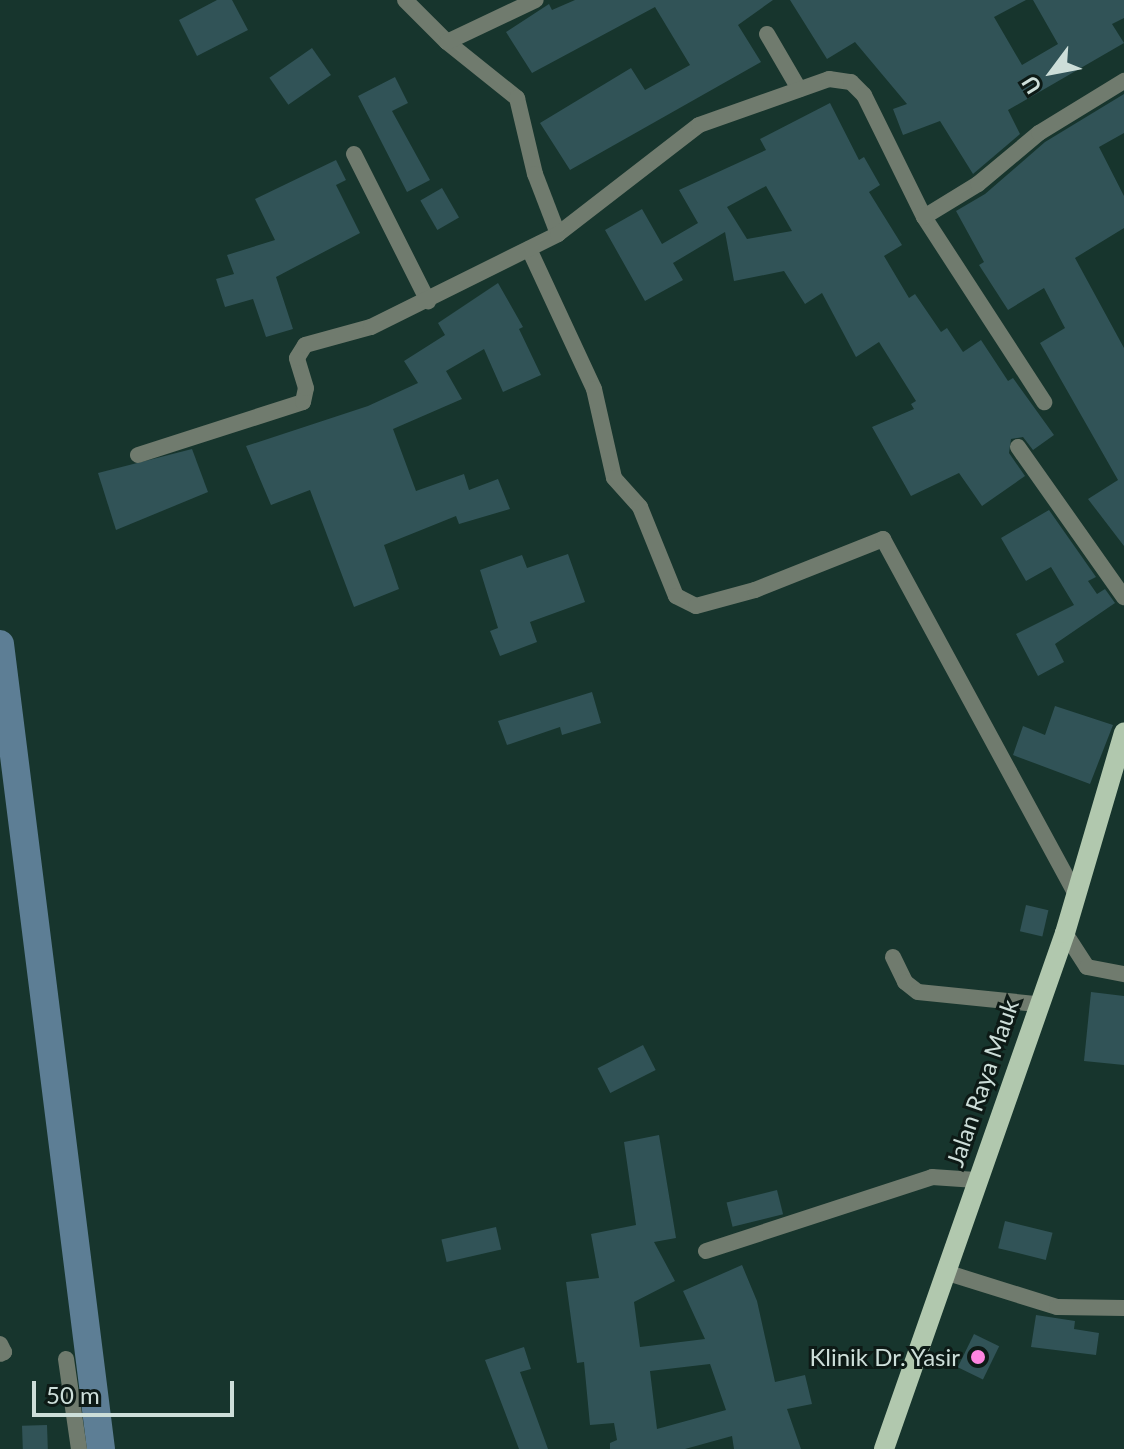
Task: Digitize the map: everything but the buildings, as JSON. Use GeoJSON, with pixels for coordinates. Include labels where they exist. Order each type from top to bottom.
{"type":"FeatureCollection","features":[{"type":"Feature","properties":{"kind":"main road","name":"Jalan Raya Mauk"},"geometry":{"type":"LineString","coordinates":[[884,1449],[1037,1004],[1065,933],[1124,732]]}},
{"type":"Feature","properties":{"kind":"street"},"geometry":{"type":"LineString","coordinates":[[405,0],[447,42],[517,98],[535,174],[558,234]]}},
{"type":"Feature","properties":{"kind":"street"},"geometry":{"type":"LineString","coordinates":[[447,42],[536,0]]}},
{"type":"Feature","properties":{"kind":"street"},"geometry":{"type":"LineString","coordinates":[[767,34],[799,89]]}},
{"type":"Feature","properties":{"kind":"street"},"geometry":{"type":"LineString","coordinates":[[138,455],[303,402],[299,350],[371,327],[558,234],[699,125],[799,89],[840,78],[858,87],[924,217],[1044,402]]}},
{"type":"Feature","properties":{"kind":"street"},"geometry":{"type":"LineString","coordinates":[[924,217],[978,184],[1039,133],[1124,81]]}},
{"type":"Feature","properties":{"kind":"street"},"geometry":{"type":"LineString","coordinates":[[354,154],[428,301]]}},
{"type":"Feature","properties":{"kind":"street"},"geometry":{"type":"LineString","coordinates":[[529,249],[594,389],[614,478],[640,507],[676,596],[696,606],[755,590],[883,539],[1076,895]]}},
{"type":"Feature","properties":{"kind":"street"},"geometry":{"type":"LineString","coordinates":[[1018,447],[1124,597]]}},
{"type":"Feature","properties":{"kind":"street"},"geometry":{"type":"LineString","coordinates":[[1065,933],[1087,967],[1124,974]]}},
{"type":"Feature","properties":{"kind":"street"},"geometry":{"type":"LineString","coordinates":[[893,957],[905,982],[918,992],[1037,1004]]}},
{"type":"Feature","properties":{"kind":"street"},"geometry":{"type":"LineString","coordinates":[[706,1251],[932,1177],[976,1180]]}},
{"type":"Feature","properties":{"kind":"street"},"geometry":{"type":"LineString","coordinates":[[945,1272],[1057,1307],[1124,1308]]}},
{"type":"Feature","properties":{"kind":"street"},"geometry":{"type":"LineString","coordinates":[[0,1344],[4,1352],[0,1354]]}},
{"type":"Feature","properties":{"kind":"street"},"geometry":{"type":"LineString","coordinates":[[66,1359],[79,1449]]}},
{"type":"Feature","properties":{"kind":"waterway"},"geometry":{"type":"LineString","coordinates":[[0,644],[101,1449]]}},
{"type":"Feature","properties":{"kind":"place","name":"Klinik Dr. Yasir"},"geometry":{"type":"Point","coordinates":[978,1357]}}]}
